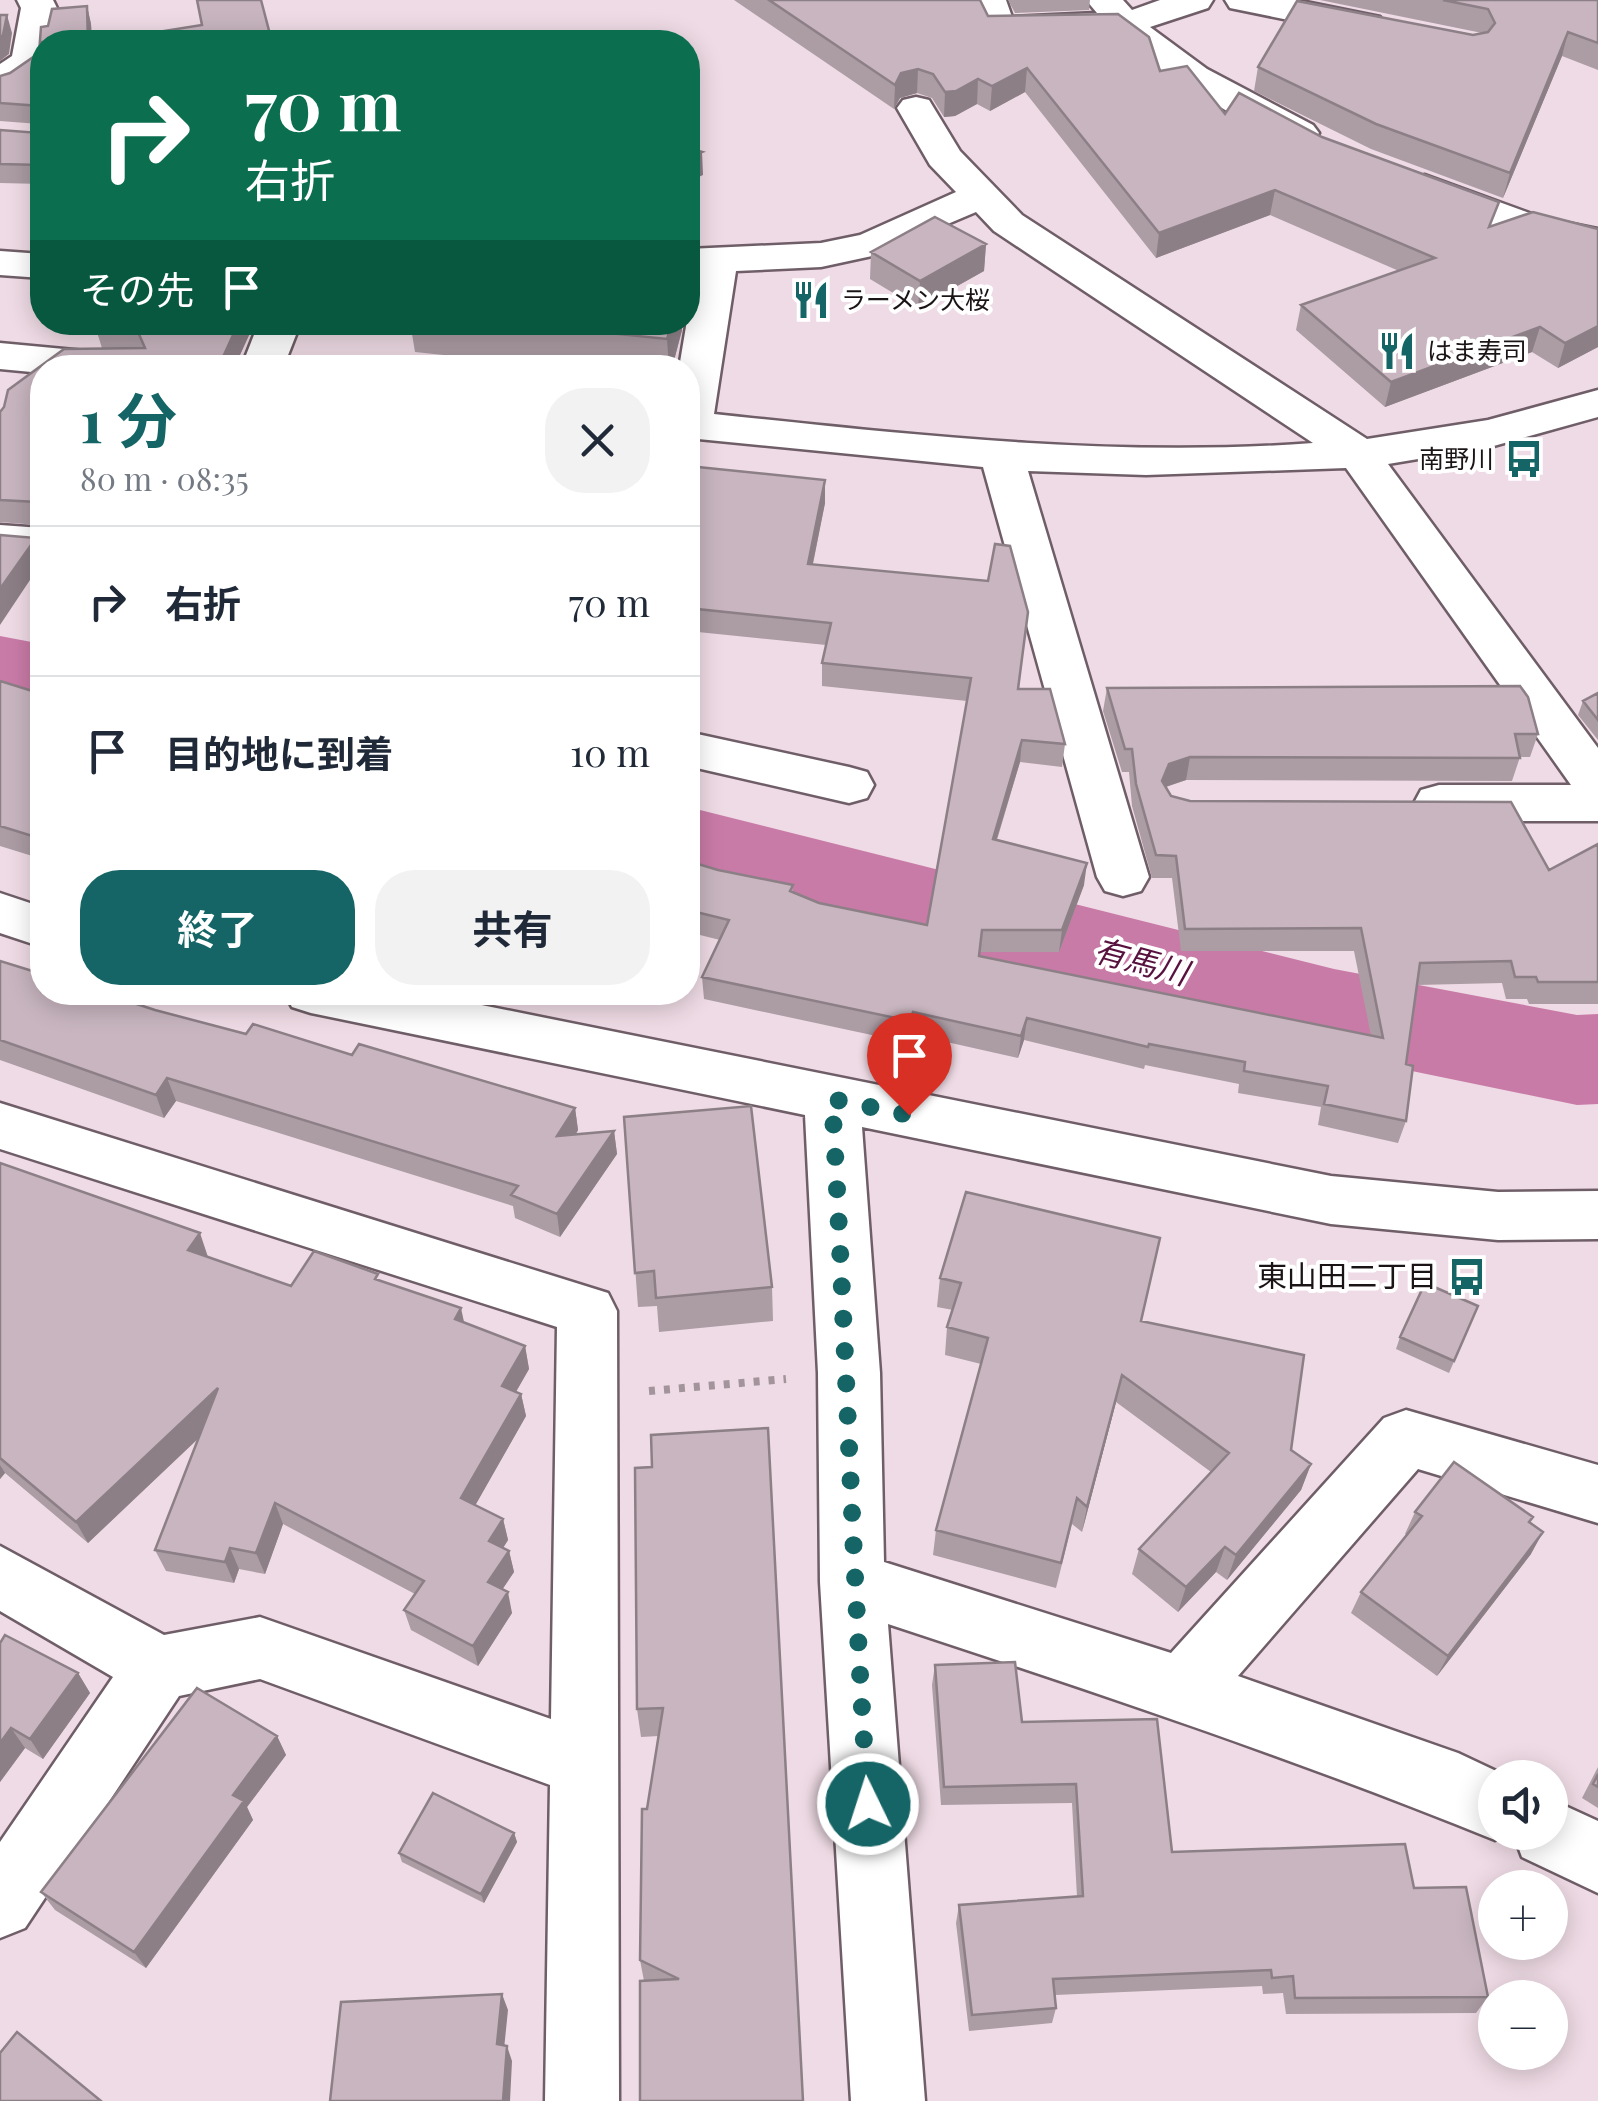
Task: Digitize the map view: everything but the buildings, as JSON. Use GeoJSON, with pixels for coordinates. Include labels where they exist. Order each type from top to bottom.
{"type":"FeatureCollection","features":[{"type":"Feature","properties":{"kind":"street"},"geometry":{"type":"LineString","coordinates":[[988,0],[999,28],[1195,0]]}},
{"type":"Feature","properties":{"kind":"street"},"geometry":{"type":"LineString","coordinates":[[1242,0],[1393,30]]}},
{"type":"Feature","properties":{"kind":"street"},"geometry":{"type":"LineString","coordinates":[[33,30],[37,4]]}},
{"type":"Feature","properties":{"kind":"street"},"geometry":{"type":"LineString","coordinates":[[1116,11],[1169,57],[1250,110],[1334,149]]}},
{"type":"Feature","properties":{"kind":"street"},"geometry":{"type":"LineString","coordinates":[[0,81],[29,61],[30,54]]}},
{"type":"Feature","properties":{"kind":"street"},"geometry":{"type":"LineString","coordinates":[[916,108],[944,157],[1008,222],[1357,452],[1598,785]]}},
{"type":"Feature","properties":{"kind":"street"},"geometry":{"type":"LineString","coordinates":[[1384,172],[1533,228],[1598,241]]}},
{"type":"Feature","properties":{"kind":"street"},"geometry":{"type":"LineString","coordinates":[[700,285],[702,260],[821,255],[872,244],[980,196]]}},
{"type":"Feature","properties":{"kind":"street"},"geometry":{"type":"LineString","coordinates":[[0,263],[30,265]]}},
{"type":"Feature","properties":{"kind":"street"},"geometry":{"type":"LineString","coordinates":[[0,356],[30,359]]}},
{"type":"Feature","properties":{"kind":"street"},"geometry":{"type":"LineString","coordinates":[[700,426],[1118,462],[1239,460],[1357,452],[1532,426],[1594,407]]}},
{"type":"Feature","properties":{"kind":"street"},"geometry":{"type":"LineString","coordinates":[[1001,454],[1123,877]]}},
{"type":"Feature","properties":{"kind":"street"},"geometry":{"type":"LineString","coordinates":[[0,540],[30,541]]}},
{"type":"Feature","properties":{"kind":"street"},"geometry":{"type":"LineString","coordinates":[[700,752],[849,785]]}},
{"type":"Feature","properties":{"kind":"street"},"geometry":{"type":"LineString","coordinates":[[1402,803],[1598,804]]}},
{"type":"Feature","properties":{"kind":"street"},"geometry":{"type":"LineString","coordinates":[[0,913],[30,923]]}},
{"type":"Feature","properties":{"kind":"street"},"geometry":{"type":"LineString","coordinates":[[373,1005],[1330,1200],[1498,1216],[1598,1215]]}},
{"type":"Feature","properties":{"kind":"street"},"geometry":{"type":"LineString","coordinates":[[832,1099],[849,1373],[852,1582],[888,2101]]}},
{"type":"Feature","properties":{"kind":"street"},"geometry":{"type":"LineString","coordinates":[[0,1126],[588,1311],[582,2101]]}},
{"type":"Feature","properties":{"kind":"street"},"geometry":{"type":"LineString","coordinates":[[1183,1689],[1406,1438],[1598,1494]]}},
{"type":"Feature","properties":{"kind":"street"},"geometry":{"type":"LineString","coordinates":[[0,1576],[159,1668],[260,1648],[584,1764]]}},
{"type":"Feature","properties":{"kind":"street"},"geometry":{"type":"LineString","coordinates":[[852,1582],[1183,1689],[1478,1797]]}},
{"type":"Feature","properties":{"kind":"street"},"geometry":{"type":"LineString","coordinates":[[0,1903],[159,1668]]}},
{"type":"Feature","properties":{"kind":"street"},"geometry":{"type":"LineString","coordinates":[[1568,1842],[1598,1858]]}},
{"type":"Feature","properties":{"kind":"path"},"geometry":{"type":"LineString","coordinates":[[636,1392],[792,1379]]}},
{"type":"Feature","properties":{"kind":"waterway","name":"有馬川"},"geometry":{"type":"LineString","coordinates":[[0,670],[30,676]]}},
{"type":"Feature","properties":{"kind":"waterway","name":"有馬川"},"geometry":{"type":"LineString","coordinates":[[700,848],[1334,1012],[1577,1060],[1598,1059]]}},
{"type":"Feature","properties":{"kind":"place","name":"ラーメン大桜"},"geometry":{"type":"Point","coordinates":[811,300]}},
{"type":"Feature","properties":{"kind":"place","name":"はま寿司"},"geometry":{"type":"Point","coordinates":[1397,351]}},
{"type":"Feature","properties":{"kind":"place","name":"南野川"},"geometry":{"type":"Point","coordinates":[1524,459]}},
{"type":"Feature","properties":{"kind":"place","name":"東山田二丁目"},"geometry":{"type":"Point","coordinates":[1467,1277]}},
{"type":"Feature","properties":{"kind":"route"},"geometry":{"type":"LineString","coordinates":[[868,1804],[852,1582],[849,1373],[832,1099],[909,1115]]}}]}
